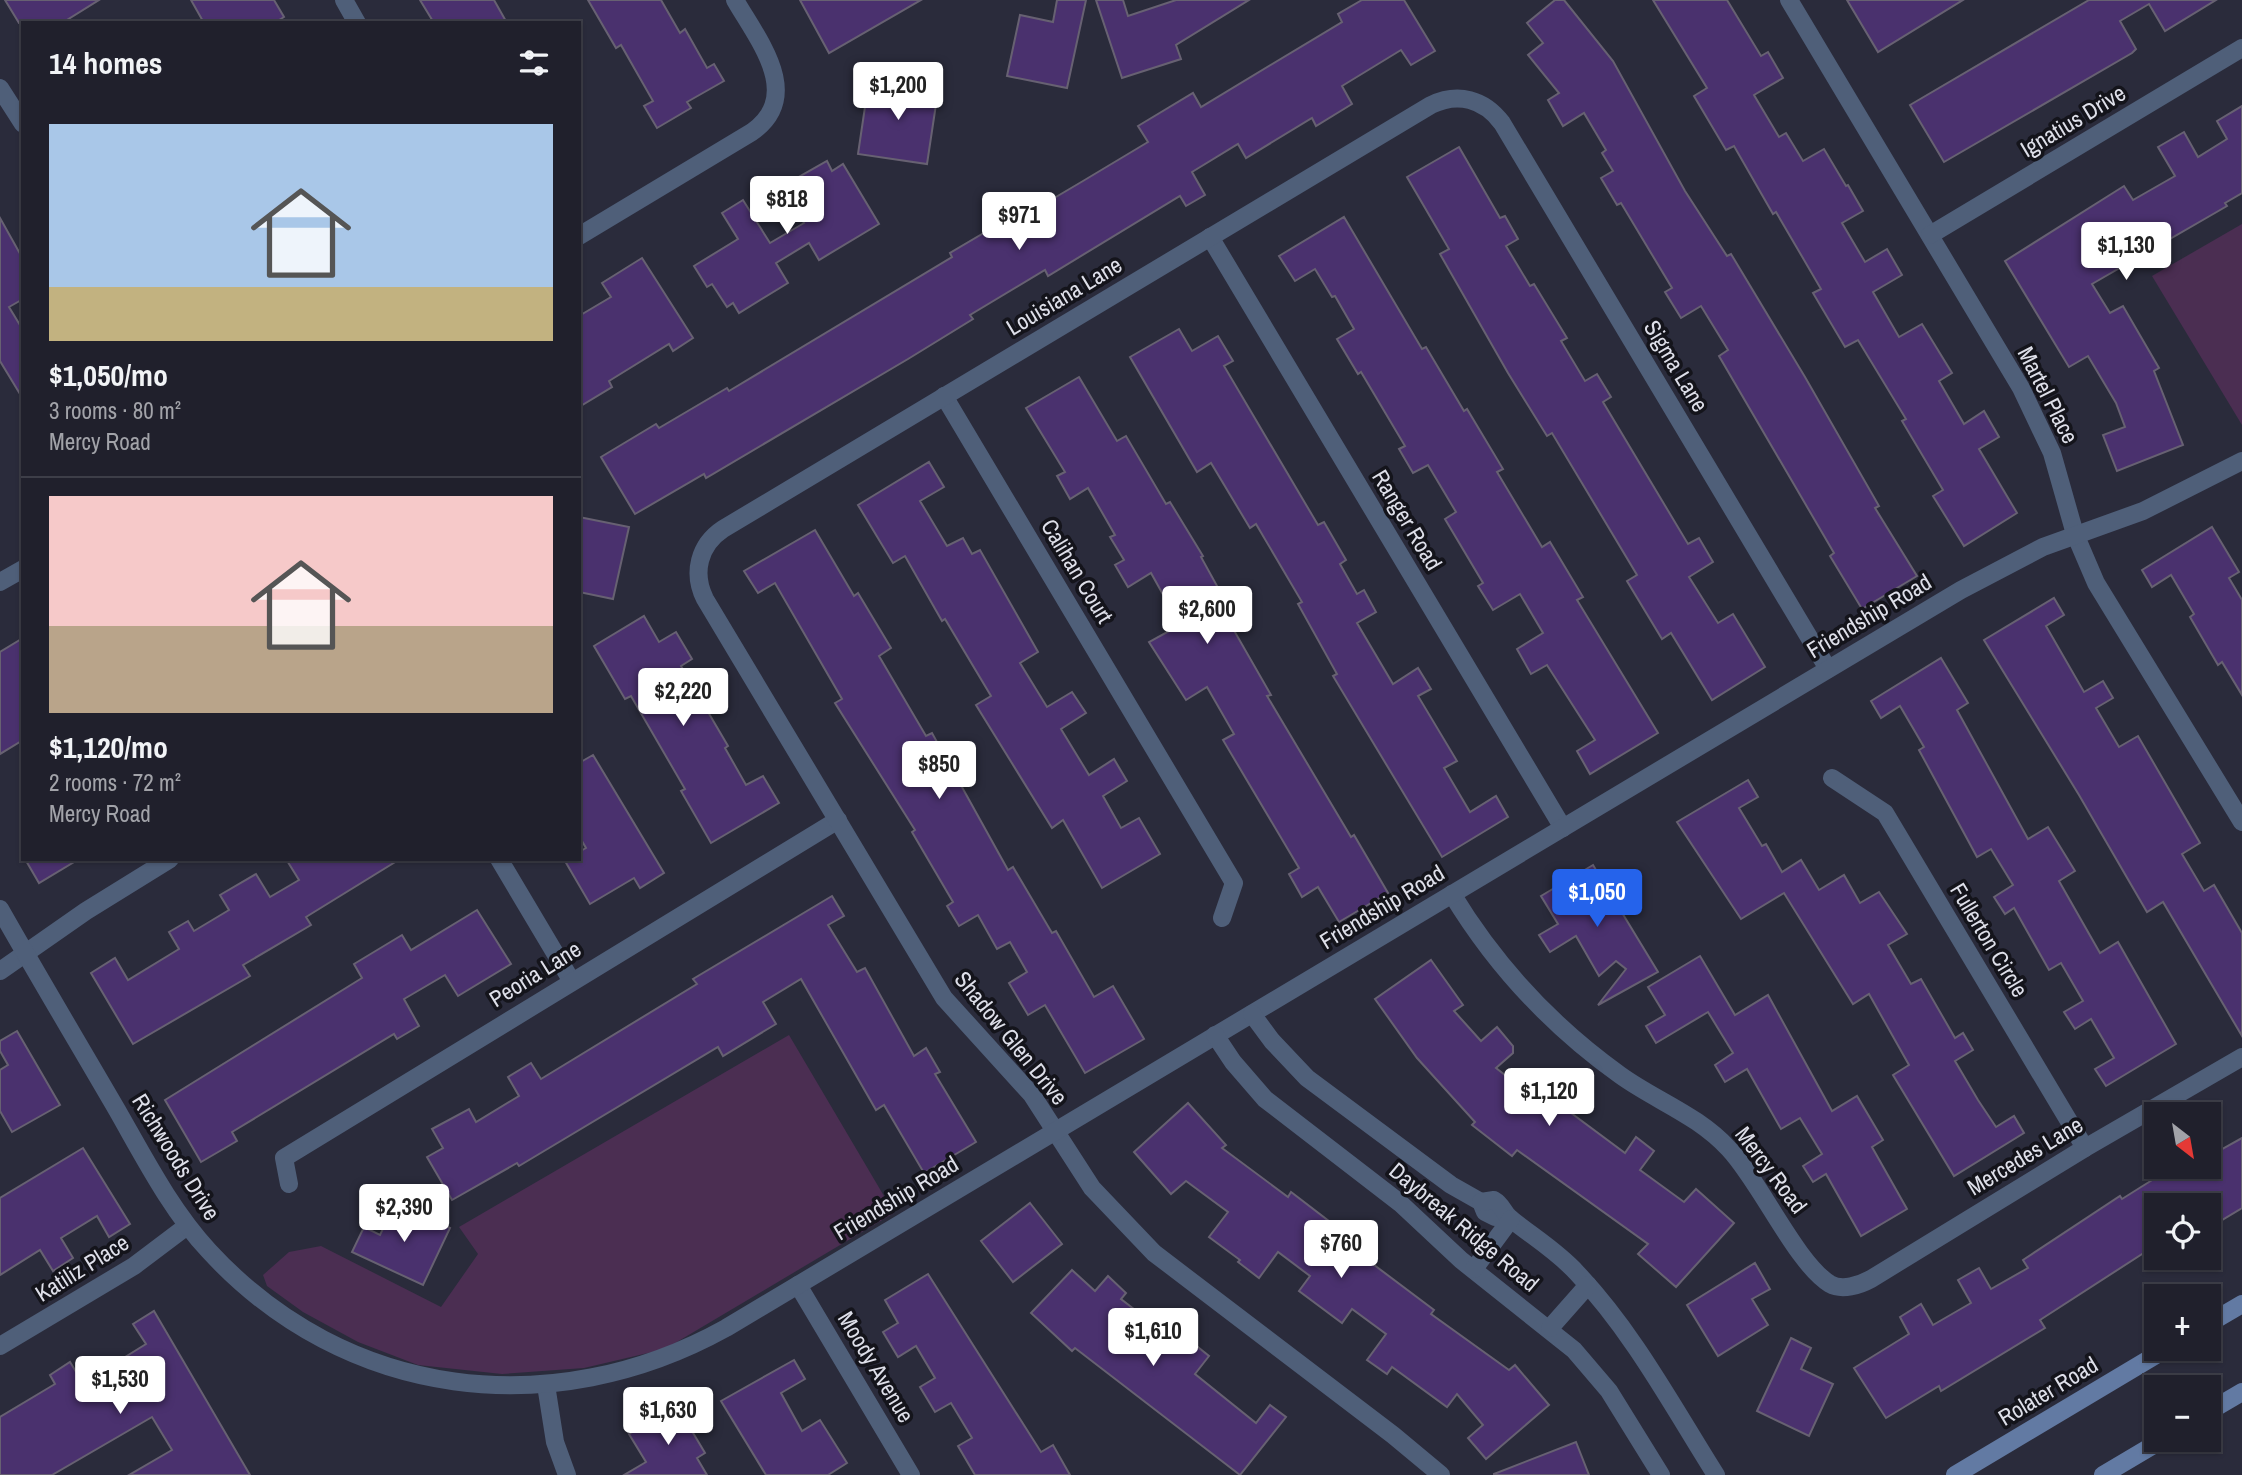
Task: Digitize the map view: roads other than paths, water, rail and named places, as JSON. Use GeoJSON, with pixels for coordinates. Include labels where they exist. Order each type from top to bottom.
{"type":"FeatureCollection","features":[{"type":"Feature","properties":{"kind":"main road"},"geometry":{"type":"LineString","coordinates":[[2221,1316],[2242,1304]]}},
{"type":"Feature","properties":{"kind":"main road","name":"Rolater Road"},"geometry":{"type":"LineString","coordinates":[[1955,1475],[2146,1361]]}},
{"type":"Feature","properties":{"kind":"main road"},"geometry":{"type":"LineString","coordinates":[[2221,1404],[2242,1392]]}},
{"type":"Feature","properties":{"kind":"main road"},"geometry":{"type":"LineString","coordinates":[[2103,1475],[2144,1451]]}},
{"type":"Feature","properties":{"kind":"street"},"geometry":{"type":"LineString","coordinates":[[344,0],[356,21]]}},
{"type":"Feature","properties":{"kind":"street"},"geometry":{"type":"LineString","coordinates":[[581,235],[766,121],[774,106],[778,88],[775,71],[736,0]]}},
{"type":"Feature","properties":{"kind":"street","name":"Martel Place"},"geometry":{"type":"LineString","coordinates":[[1789,0],[2021,388],[2052,453],[2075,534],[2100,591],[2242,822]]}},
{"type":"Feature","properties":{"kind":"street","name":"Ignatius Drive"},"geometry":{"type":"LineString","coordinates":[[1930,235],[2242,48]]}},
{"type":"Feature","properties":{"kind":"street"},"geometry":{"type":"LineString","coordinates":[[0,88],[21,121]]}},
{"type":"Feature","properties":{"kind":"street","name":"Louisiana Lane"},"geometry":{"type":"LineString","coordinates":[[700,561],[706,546],[716,533],[944,396],[1431,105],[1454,98],[1470,99]]}},
{"type":"Feature","properties":{"kind":"street","name":"Sigma Lane"},"geometry":{"type":"LineString","coordinates":[[1470,99],[1491,110],[1502,123],[1828,669]]}},
{"type":"Feature","properties":{"kind":"street","name":"Ranger Road"},"geometry":{"type":"LineString","coordinates":[[1210,237],[1563,828]]}},
{"type":"Feature","properties":{"kind":"street","name":"Calihan Court"},"geometry":{"type":"LineString","coordinates":[[944,396],[1234,883],[1222,918]]}},
{"type":"Feature","properties":{"kind":"street","name":"Friendship Road"},"geometry":{"type":"LineString","coordinates":[[546,1385],[609,1376],[669,1357],[717,1333],[1961,590],[2075,534],[2143,510],[2242,461]]}},
{"type":"Feature","properties":{"kind":"street","name":"Shadow Glen Drive"},"geometry":{"type":"LineString","coordinates":[[700,561],[698,576],[705,599],[944,998],[1032,1095],[1092,1188],[1154,1253],[1393,1434],[1441,1475]]}},
{"type":"Feature","properties":{"kind":"street"},"geometry":{"type":"LineString","coordinates":[[0,582],[21,570]]}},
{"type":"Feature","properties":{"kind":"street","name":"Fullerton Circle"},"geometry":{"type":"LineString","coordinates":[[1832,778],[1885,813],[2085,1147]]}},
{"type":"Feature","properties":{"kind":"street","name":"Peoria Lane"},"geometry":{"type":"LineString","coordinates":[[289,1184],[284,1158],[571,980],[838,820]]}},
{"type":"Feature","properties":{"kind":"street"},"geometry":{"type":"LineString","coordinates":[[0,971],[94,905],[167,861]]}},
{"type":"Feature","properties":{"kind":"street"},"geometry":{"type":"LineString","coordinates":[[500,861],[571,980]]}},
{"type":"Feature","properties":{"kind":"street","name":"Mercy Road"},"geometry":{"type":"LineString","coordinates":[[1452,894],[1511,975],[1557,1025],[1621,1077],[1698,1120],[1728,1148],[1756,1182],[1810,1266],[1832,1285]]}},
{"type":"Feature","properties":{"kind":"street","name":"Richwoods Drive"},"geometry":{"type":"LineString","coordinates":[[0,909],[158,1181],[187,1226],[230,1272],[261,1300],[305,1329],[361,1357],[391,1368],[452,1382],[515,1387],[546,1385]]}},
{"type":"Feature","properties":{"kind":"street","name":"Daybreak Ridge Road"},"geometry":{"type":"LineString","coordinates":[[1252,1014],[1272,1041],[1307,1078],[1451,1185],[1481,1202],[1485,1212],[1495,1217],[1509,1218],[1552,1249],[1588,1284],[1618,1321],[1716,1475]]}},
{"type":"Feature","properties":{"kind":"street","name":"Daybreak Ridge Road"},"geometry":{"type":"LineString","coordinates":[[1215,1035],[1233,1062],[1265,1099],[1400,1203],[1474,1269],[1574,1350],[1609,1391],[1661,1475]]}},
{"type":"Feature","properties":{"kind":"street","name":"Mercedes Lane"},"geometry":{"type":"LineString","coordinates":[[1832,1285],[1852,1286],[1871,1279],[2085,1147],[2242,1057]]}},
{"type":"Feature","properties":{"kind":"street"},"geometry":{"type":"LineString","coordinates":[[1474,1269],[1509,1218]]}},
{"type":"Feature","properties":{"kind":"street","name":"Katiliz Place"},"geometry":{"type":"LineString","coordinates":[[0,1346],[134,1266],[187,1226]]}},
{"type":"Feature","properties":{"kind":"street"},"geometry":{"type":"LineString","coordinates":[[1550,1328],[1588,1284]]}},
{"type":"Feature","properties":{"kind":"street","name":"Moody Avenue"},"geometry":{"type":"LineString","coordinates":[[798,1285],[911,1475]]}},
{"type":"Feature","properties":{"kind":"street"},"geometry":{"type":"LineString","coordinates":[[546,1385],[553,1430],[567,1475]]}}]}
